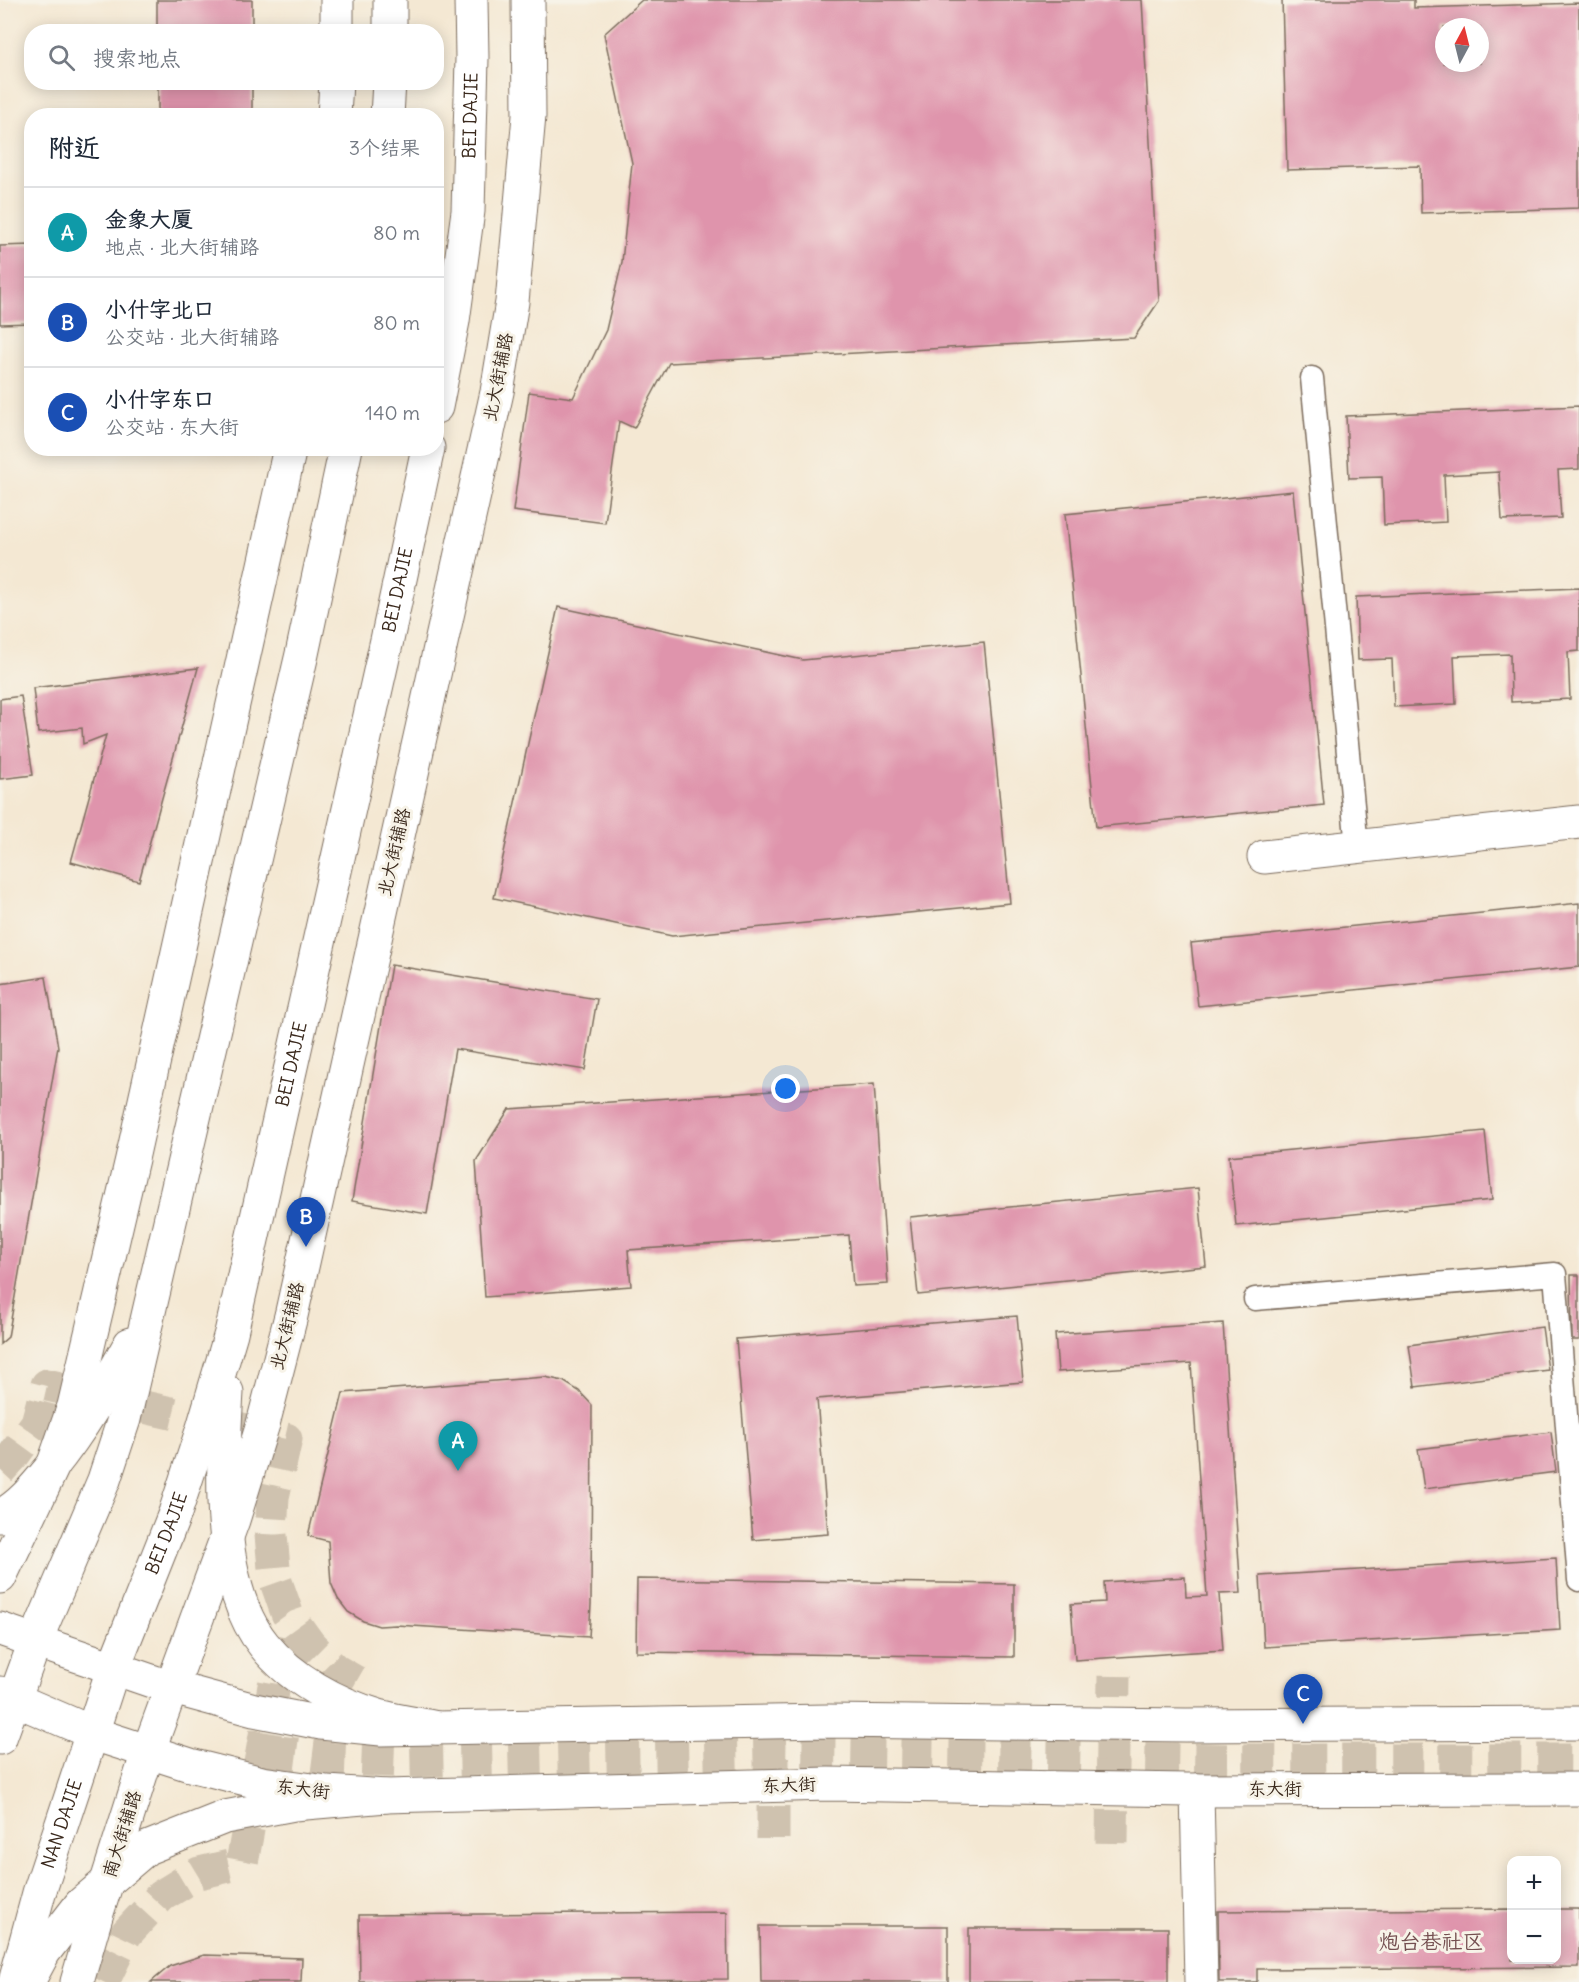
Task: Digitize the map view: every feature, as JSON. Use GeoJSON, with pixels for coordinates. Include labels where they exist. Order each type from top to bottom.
{"type":"FeatureCollection","features":[{"type":"Feature","properties":{"kind":"main road"},"geometry":{"type":"LineString","coordinates":[[337,24],[338,0]]}},
{"type":"Feature","properties":{"kind":"main road"},"geometry":{"type":"LineString","coordinates":[[390,0],[390,24]]}},
{"type":"Feature","properties":{"kind":"main road","name":"BEI DAJIE"},"geometry":{"type":"LineString","coordinates":[[444,367],[453,321],[468,211],[472,69],[471,0]]}},
{"type":"Feature","properties":{"kind":"main road","name":"北大街辅路"},"geometry":{"type":"LineString","coordinates":[[171,1687],[226,1536],[262,1424],[291,1316],[497,392],[512,302],[529,116],[528,0]]}},
{"type":"Feature","properties":{"kind":"main road"},"geometry":{"type":"LineString","coordinates":[[334,108],[336,90]]}},
{"type":"Feature","properties":{"kind":"main road"},"geometry":{"type":"LineString","coordinates":[[387,108],[389,90]]}},
{"type":"Feature","properties":{"kind":"main road"},"geometry":{"type":"LineString","coordinates":[[0,1577],[52,1466],[74,1406],[130,1170],[288,456]]}},
{"type":"Feature","properties":{"kind":"main road"},"geometry":{"type":"LineString","coordinates":[[0,1738],[7,1696],[35,1642],[104,1480],[124,1419],[302,654],[344,456]]}},
{"type":"Feature","properties":{"kind":"main road","name":"BEI DAJIE"},"geometry":{"type":"LineString","coordinates":[[113,1669],[175,1513],[231,1333],[385,652],[426,456]]}},
{"type":"Feature","properties":{"kind":"main road"},"geometry":{"type":"LineString","coordinates":[[1264,857],[1579,822]]}},
{"type":"Feature","properties":{"kind":"main road"},"geometry":{"type":"LineString","coordinates":[[0,1516],[36,1487],[86,1420],[111,1380],[153,1299]]}},
{"type":"Feature","properties":{"kind":"main road"},"geometry":{"type":"LineString","coordinates":[[231,1333],[225,1432],[226,1536],[234,1579],[245,1614],[263,1644],[292,1673],[336,1699],[379,1716],[437,1728]]}},
{"type":"Feature","properties":{"kind":"main road"},"geometry":{"type":"LineString","coordinates":[[0,1629],[113,1669],[254,1710],[321,1723],[381,1729],[827,1721],[1174,1725],[1579,1723]]}},
{"type":"Feature","properties":{"kind":"main road","name":"NAN DAJIE"},"geometry":{"type":"LineString","coordinates":[[15,1982],[39,1893],[113,1669]]}},
{"type":"Feature","properties":{"kind":"main road","name":"南大街辅路"},"geometry":{"type":"LineString","coordinates":[[77,1982],[148,1752],[171,1687]]}},
{"type":"Feature","properties":{"kind":"main road","name":"东大街"},"geometry":{"type":"LineString","coordinates":[[7,1696],[92,1733],[190,1765],[262,1783],[327,1792],[386,1796],[828,1784],[1197,1790],[1579,1789]]}},
{"type":"Feature","properties":{"kind":"main road"},"geometry":{"type":"LineString","coordinates":[[1197,1790],[1201,1982]]}},
{"type":"Feature","properties":{"kind":"main road"},"geometry":{"type":"LineString","coordinates":[[28,1982],[44,1952],[81,1904],[147,1848],[225,1817],[294,1804],[386,1796]]}},
{"type":"Feature","properties":{"kind":"lane"},"geometry":{"type":"LineString","coordinates":[[1312,378],[1357,847]]}},
{"type":"Feature","properties":{"kind":"lane"},"geometry":{"type":"LineString","coordinates":[[1255,1299],[1555,1274],[1579,1580]]}},
{"type":"Feature","properties":{"kind":"building"},"geometry":{"type":"Polygon","coordinates":[[[157,0],[252,0],[252,24],[157,24],[157,0]]]}},
{"type":"Feature","properties":{"kind":"building"},"geometry":{"type":"Polygon","coordinates":[[[642,0],[1142,0],[1159,301],[1134,338],[669,363],[634,428],[619,421],[605,523],[513,511],[529,392],[573,398],[606,330],[622,262],[632,163],[604,34],[642,0]]]}},
{"type":"Feature","properties":{"kind":"building"},"geometry":{"type":"Polygon","coordinates":[[[1282,0],[1414,0],[1414,8],[1579,3],[1579,208],[1421,213],[1420,166],[1287,170],[1282,0]]]}},
{"type":"Feature","properties":{"kind":"building"},"geometry":{"type":"Polygon","coordinates":[[[158,90],[252,90],[252,108],[158,108],[158,90]]]}},
{"type":"Feature","properties":{"kind":"building"},"geometry":{"type":"Polygon","coordinates":[[[24,245],[24,323],[0,324],[0,246],[24,245]]]}},
{"type":"Feature","properties":{"kind":"building"},"geometry":{"type":"Polygon","coordinates":[[[1579,406],[1579,469],[1558,470],[1561,518],[1502,520],[1499,472],[1444,475],[1446,522],[1384,525],[1382,477],[1349,478],[1346,416],[1579,406]]]}},
{"type":"Feature","properties":{"kind":"building"},"geometry":{"type":"Polygon","coordinates":[[[1293,491],[1324,805],[1096,827],[1065,514],[1293,491]]]}},
{"type":"Feature","properties":{"kind":"building"},"geometry":{"type":"Polygon","coordinates":[[[1579,588],[1579,651],[1568,652],[1570,699],[1511,702],[1510,654],[1454,656],[1456,704],[1394,707],[1392,659],[1358,660],[1356,597],[1579,588]]]}},
{"type":"Feature","properties":{"kind":"building"},"geometry":{"type":"Polygon","coordinates":[[[558,607],[803,660],[984,642],[1010,903],[672,936],[494,898],[558,607]]]}},
{"type":"Feature","properties":{"kind":"building"},"geometry":{"type":"Polygon","coordinates":[[[198,668],[139,881],[71,862],[106,735],[83,744],[82,728],[38,733],[33,688],[198,668]]]}},
{"type":"Feature","properties":{"kind":"building"},"geometry":{"type":"Polygon","coordinates":[[[21,696],[33,775],[0,779],[0,699],[21,696]]]}},
{"type":"Feature","properties":{"kind":"building"},"geometry":{"type":"Polygon","coordinates":[[[1579,903],[1579,967],[1198,1006],[1191,943],[1579,903]]]}},
{"type":"Feature","properties":{"kind":"building"},"geometry":{"type":"Polygon","coordinates":[[[391,965],[597,999],[585,1070],[455,1049],[427,1214],[352,1201],[391,965]]]}},
{"type":"Feature","properties":{"kind":"building"},"geometry":{"type":"Polygon","coordinates":[[[46,977],[58,1047],[8,1337],[0,1344],[0,984],[46,977]]]}},
{"type":"Feature","properties":{"kind":"building"},"geometry":{"type":"Polygon","coordinates":[[[874,1084],[888,1284],[853,1286],[849,1235],[628,1250],[631,1286],[485,1297],[476,1161],[509,1109],[874,1084]]]}},
{"type":"Feature","properties":{"kind":"building"},"geometry":{"type":"Polygon","coordinates":[[[1485,1131],[1492,1200],[1236,1226],[1229,1156],[1485,1131]]]}},
{"type":"Feature","properties":{"kind":"building"},"geometry":{"type":"Polygon","coordinates":[[[1198,1188],[1206,1266],[918,1295],[910,1217],[1198,1188]]]}},
{"type":"Feature","properties":{"kind":"building"},"geometry":{"type":"Polygon","coordinates":[[[1571,1275],[1579,1275],[1579,1340],[1572,1340],[1571,1275]]]}},
{"type":"Feature","properties":{"kind":"building"},"geometry":{"type":"Polygon","coordinates":[[[1017,1316],[1023,1382],[817,1399],[828,1534],[753,1540],[736,1339],[1017,1316]]]}},
{"type":"Feature","properties":{"kind":"building"},"geometry":{"type":"Polygon","coordinates":[[[1223,1323],[1241,1593],[1219,1594],[1223,1650],[1075,1660],[1071,1604],[1105,1602],[1104,1582],[1185,1577],[1186,1597],[1207,1596],[1191,1363],[1058,1372],[1055,1334],[1223,1323]]]}},
{"type":"Feature","properties":{"kind":"building"},"geometry":{"type":"Polygon","coordinates":[[[1542,1327],[1548,1370],[1415,1387],[1409,1345],[1542,1327]]]}},
{"type":"Feature","properties":{"kind":"building"},"geometry":{"type":"Polygon","coordinates":[[[545,1377],[563,1381],[579,1391],[592,1405],[589,1637],[396,1625],[379,1626],[363,1621],[348,1612],[338,1599],[331,1583],[328,1541],[308,1536],[343,1393],[545,1377]]]}},
{"type":"Feature","properties":{"kind":"building"},"geometry":{"type":"Polygon","coordinates":[[[1551,1432],[1556,1472],[1424,1489],[1418,1449],[1551,1432]]]}},
{"type":"Feature","properties":{"kind":"building"},"geometry":{"type":"Polygon","coordinates":[[[1556,1558],[1560,1630],[1264,1647],[1260,1576],[1556,1558]]]}},
{"type":"Feature","properties":{"kind":"building"},"geometry":{"type":"Polygon","coordinates":[[[637,1579],[1014,1584],[1014,1657],[636,1652],[637,1579]]]}},
{"type":"Feature","properties":{"kind":"building"},"geometry":{"type":"Polygon","coordinates":[[[1507,1909],[1507,1964],[1561,1964],[1561,1909],[1579,1909],[1579,1967],[1257,1969],[1257,1982],[1219,1982],[1218,1911],[1507,1909]]]}},
{"type":"Feature","properties":{"kind":"building"},"geometry":{"type":"Polygon","coordinates":[[[727,1912],[728,1979],[360,1982],[359,1915],[727,1912]]]}},
{"type":"Feature","properties":{"kind":"building"},"geometry":{"type":"Polygon","coordinates":[[[760,1926],[948,1926],[948,1982],[761,1982],[760,1926]]]}},
{"type":"Feature","properties":{"kind":"building"},"geometry":{"type":"Polygon","coordinates":[[[969,1928],[1168,1928],[1168,1982],[969,1982],[969,1928]]]}},
{"type":"Feature","properties":{"kind":"building"},"geometry":{"type":"Polygon","coordinates":[[[204,1955],[302,1958],[301,1982],[151,1982],[170,1966],[204,1955]]]}},
{"type":"Feature","properties":{"kind":"tunnel"},"geometry":{"type":"LineString","coordinates":[[0,1470],[37,1423],[47,1385],[286,1439],[273,1497],[271,1535],[275,1579],[287,1613],[310,1645],[335,1670],[361,1685]]}},
{"type":"Feature","properties":{"kind":"tunnel"},"geometry":{"type":"LineString","coordinates":[[103,1982],[126,1934],[161,1896],[199,1873],[242,1863],[283,1636]]}},
{"type":"Feature","properties":{"kind":"tunnel"},"geometry":{"type":"LineString","coordinates":[[1112,1843],[1114,1676]]}},
{"type":"Feature","properties":{"kind":"tunnel"},"geometry":{"type":"LineString","coordinates":[[264,1750],[335,1759],[395,1761],[773,1753],[1234,1760],[1579,1760]]}},
{"type":"Feature","properties":{"kind":"tunnel"},"geometry":{"type":"LineString","coordinates":[[773,1757],[773,1845]]}},
{"type":"Feature","properties":{"kind":"place","name":"小什字北口"},"geometry":{"type":"Point","coordinates":[306,1247]}},
{"type":"Feature","properties":{"kind":"place","name":"金象大厦"},"geometry":{"type":"Point","coordinates":[458,1471]}},
{"type":"Feature","properties":{"kind":"place","name":"小什字东口"},"geometry":{"type":"Point","coordinates":[1303,1724]}},
{"type":"Feature","properties":{"kind":"district","name":"炮台巷社区"},"geometry":{"type":"Point","coordinates":[1431,1942]}}]}
